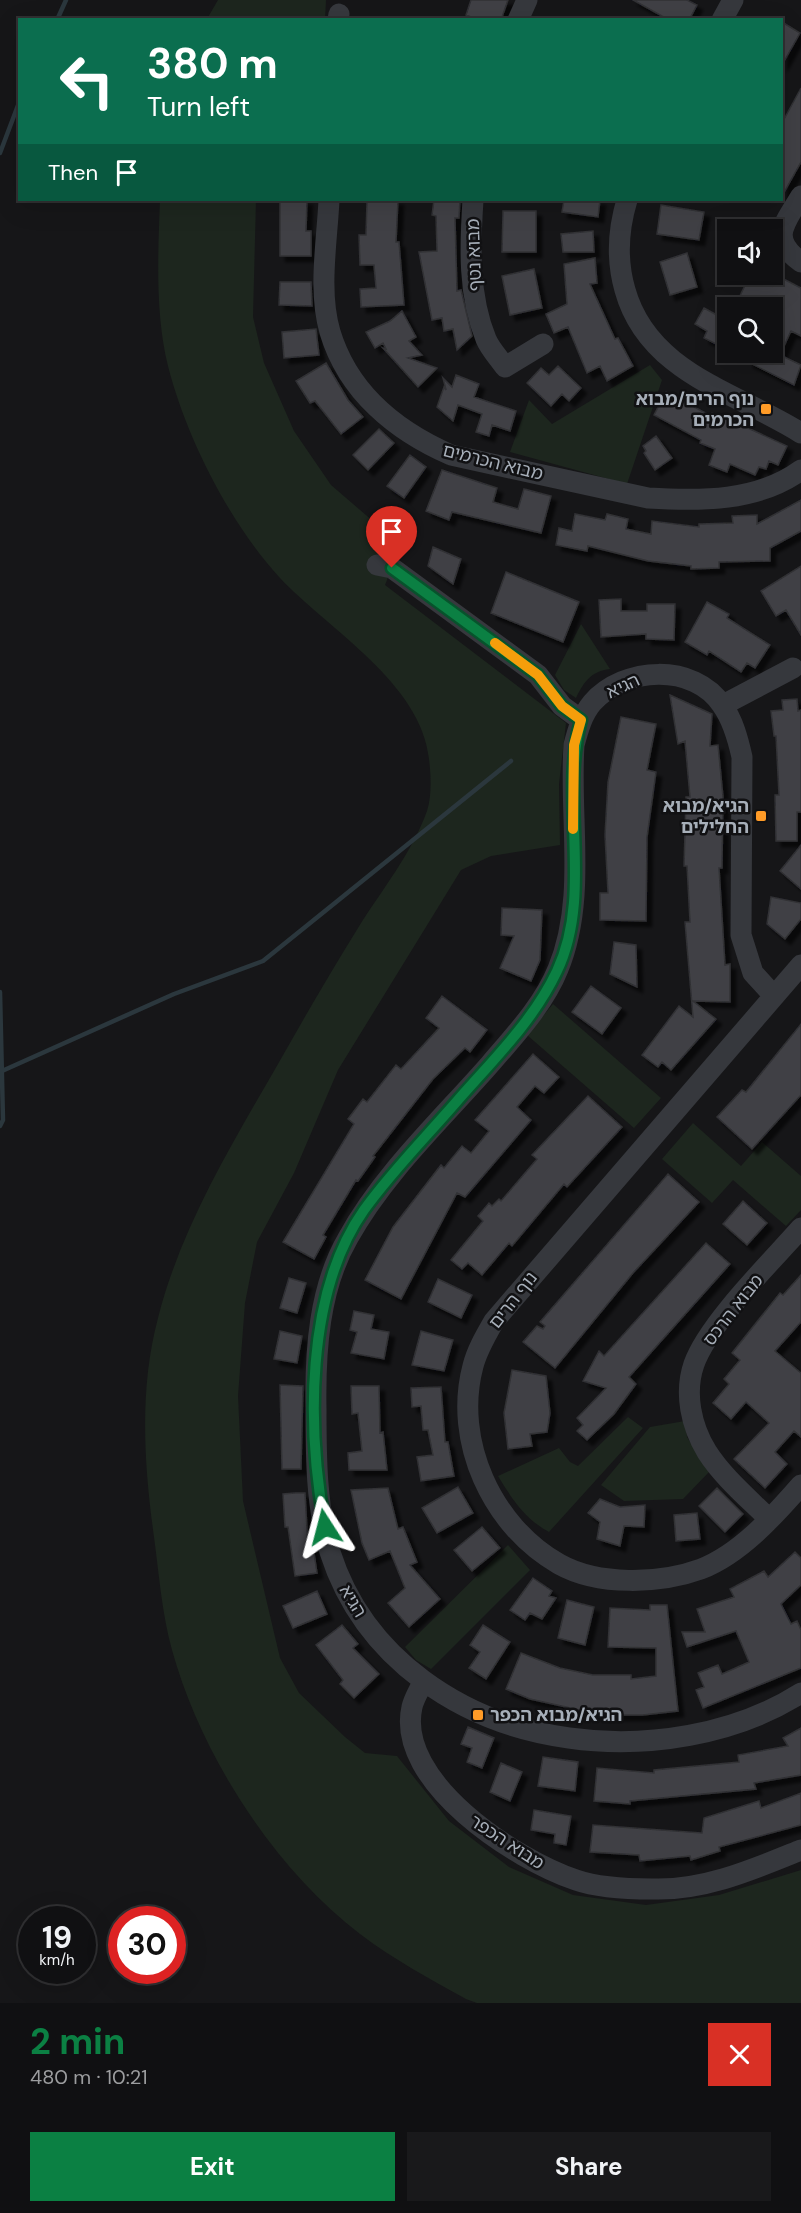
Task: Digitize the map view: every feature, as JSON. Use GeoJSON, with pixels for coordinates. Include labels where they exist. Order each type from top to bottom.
{"type":"FeatureCollection","features":[{"type":"Feature","properties":{"kind":"street"},"geometry":{"type":"LineString","coordinates":[[519,18],[527,0]]}},
{"type":"Feature","properties":{"kind":"street"},"geometry":{"type":"LineString","coordinates":[[723,18],[733,0]]}},
{"type":"Feature","properties":{"kind":"street"},"geometry":{"type":"LineString","coordinates":[[801,196],[784,223],[781,241],[787,252],[801,262]]}},
{"type":"Feature","properties":{"kind":"street","name":"מבוא הכרמים"},"geometry":{"type":"LineString","coordinates":[[329,201],[325,298],[330,331],[352,380],[370,402],[396,426],[422,442],[452,455],[648,498],[677,500],[747,495],[771,489],[801,470]]}},
{"type":"Feature","properties":{"kind":"street","name":"מבוא נטף"},"geometry":{"type":"LineString","coordinates":[[473,201],[470,240],[472,285],[487,341],[505,367],[543,344]]}},
{"type":"Feature","properties":{"kind":"street"},"geometry":{"type":"LineString","coordinates":[[627,201],[620,226],[618,250],[620,274],[628,302],[640,328],[657,348],[676,364],[801,434]]}},
{"type":"Feature","properties":{"kind":"street"},"geometry":{"type":"LineString","coordinates":[[377,565],[392,568],[538,675],[562,706],[581,720]]}},
{"type":"Feature","properties":{"kind":"street"},"geometry":{"type":"LineString","coordinates":[[723,705],[793,668]]}},
{"type":"Feature","properties":{"kind":"street","name":"הגיא"},"geometry":{"type":"LineString","coordinates":[[774,996],[753,973],[741,935],[742,757],[736,733],[723,705],[704,686],[687,678],[650,674],[611,687],[593,703],[581,720],[574,745],[572,918],[558,969],[541,1000],[505,1047],[364,1210],[345,1242],[331,1276],[323,1310],[316,1376],[316,1458],[329,1548],[352,1603],[379,1640],[423,1682],[457,1704],[513,1727],[588,1741],[673,1737],[725,1727],[801,1693]]}},
{"type":"Feature","properties":{"kind":"street","name":"נוף הרים"},"geometry":{"type":"LineString","coordinates":[[801,965],[494,1321],[472,1366],[468,1429],[481,1477],[493,1500],[510,1522],[535,1546],[561,1565],[620,1581],[675,1577],[703,1568],[737,1546],[769,1519],[801,1485]]}},
{"type":"Feature","properties":{"kind":"street","name":"מבוא הרכס"},"geometry":{"type":"LineString","coordinates":[[769,1519],[707,1453],[696,1431],[690,1407],[689,1386],[694,1363],[724,1317],[801,1228]]}},
{"type":"Feature","properties":{"kind":"street","name":"מבוא הכפר"},"geometry":{"type":"LineString","coordinates":[[423,1682],[412,1707],[412,1731],[418,1754],[438,1786],[467,1817],[500,1842],[541,1867],[578,1881],[655,1890],[693,1886],[749,1871],[801,1850]]}},
{"type":"Feature","properties":{"kind":"shaded area"},"geometry":{"type":"Polygon","coordinates":[[[218,0],[326,0],[325,18],[208,18],[218,0]]]}},
{"type":"Feature","properties":{"kind":"shaded area"},"geometry":{"type":"Polygon","coordinates":[[[160,201],[256,201],[253,317],[264,363],[294,431],[331,485],[374,522],[405,535],[385,585],[566,723],[559,784],[560,845],[491,856],[461,870],[338,1070],[294,1173],[257,1242],[245,1303],[238,1396],[243,1501],[280,1658],[299,1693],[345,1737],[365,1753],[397,1756],[449,1821],[509,1867],[573,1895],[646,1905],[719,1895],[801,1870],[801,2003],[477,2003],[466,1999],[425,1976],[360,1934],[328,1907],[298,1876],[244,1806],[201,1729],[185,1690],[172,1650],[159,1580],[146,1455],[148,1372],[158,1318],[180,1251],[209,1187],[327,979],[413,842],[427,811],[431,779],[422,732],[409,706],[370,660],[280,578],[244,532],[212,478],[186,421],[168,366],[159,304],[160,201]]]}},
{"type":"Feature","properties":{"kind":"shaded area"},"geometry":{"type":"Polygon","coordinates":[[[650,365],[662,380],[627,484],[510,452],[529,400],[552,424],[650,365]]]}},
{"type":"Feature","properties":{"kind":"shaded area"},"geometry":{"type":"Polygon","coordinates":[[[581,624],[610,669],[598,672],[589,678],[576,698],[564,690],[555,675],[581,624]]]}},
{"type":"Feature","properties":{"kind":"shaded area"},"geometry":{"type":"Polygon","coordinates":[[[553,1004],[661,1098],[634,1128],[527,1035],[553,1004]]]}},
{"type":"Feature","properties":{"kind":"shaded area"},"geometry":{"type":"Polygon","coordinates":[[[693,1123],[741,1166],[762,1142],[801,1176],[801,1210],[786,1226],[733,1180],[712,1203],[662,1159],[693,1123]]]}},
{"type":"Feature","properties":{"kind":"shaded area"},"geometry":{"type":"Polygon","coordinates":[[[628,1417],[643,1428],[549,1532],[526,1515],[498,1476],[559,1448],[570,1462],[578,1466],[628,1417]]]}},
{"type":"Feature","properties":{"kind":"shaded area"},"geometry":{"type":"Polygon","coordinates":[[[685,1421],[687,1437],[709,1472],[683,1499],[624,1501],[601,1485],[650,1427],[685,1421]]]}},
{"type":"Feature","properties":{"kind":"shaded area"},"geometry":{"type":"Polygon","coordinates":[[[508,1545],[530,1570],[431,1669],[416,1660],[405,1647],[508,1545]]]}},
{"type":"Feature","properties":{"kind":"building"},"geometry":{"type":"Polygon","coordinates":[[[471,0],[508,0],[502,18],[474,18],[466,15],[471,0]]]}},
{"type":"Feature","properties":{"kind":"building"},"geometry":{"type":"Polygon","coordinates":[[[633,0],[687,0],[697,5],[690,18],[665,18],[633,0]]]}},
{"type":"Feature","properties":{"kind":"building"},"geometry":{"type":"Polygon","coordinates":[[[783,23],[800,33],[783,63],[783,23]]]}},
{"type":"Feature","properties":{"kind":"building"},"geometry":{"type":"Polygon","coordinates":[[[801,88],[801,162],[783,194],[783,121],[801,88]]]}},
{"type":"Feature","properties":{"kind":"building"},"geometry":{"type":"Polygon","coordinates":[[[280,201],[307,201],[306,231],[311,231],[311,256],[280,256],[280,201]]]}},
{"type":"Feature","properties":{"kind":"building"},"geometry":{"type":"Polygon","coordinates":[[[367,201],[398,201],[396,242],[399,242],[404,305],[361,307],[360,289],[376,288],[374,265],[360,265],[359,235],[366,235],[367,201]]]}},
{"type":"Feature","properties":{"kind":"building"},"geometry":{"type":"Polygon","coordinates":[[[434,201],[460,201],[459,218],[455,218],[457,291],[461,290],[472,336],[457,350],[453,329],[444,331],[442,318],[432,320],[419,252],[437,251],[436,216],[432,215],[434,201]]]}},
{"type":"Feature","properties":{"kind":"building"},"geometry":{"type":"Polygon","coordinates":[[[564,201],[600,201],[598,217],[562,212],[564,201]]]}},
{"type":"Feature","properties":{"kind":"building"},"geometry":{"type":"Polygon","coordinates":[[[661,205],[704,212],[699,240],[657,234],[661,205]]]}},
{"type":"Feature","properties":{"kind":"building"},"geometry":{"type":"Polygon","coordinates":[[[503,211],[536,211],[536,252],[502,252],[503,211]]]}},
{"type":"Feature","properties":{"kind":"building"},"geometry":{"type":"Polygon","coordinates":[[[593,231],[594,252],[563,252],[561,234],[593,231]]]}},
{"type":"Feature","properties":{"kind":"building"},"geometry":{"type":"Polygon","coordinates":[[[687,253],[697,287],[670,295],[660,262],[687,253]]]}},
{"type":"Feature","properties":{"kind":"building"},"geometry":{"type":"Polygon","coordinates":[[[595,258],[597,283],[590,284],[615,339],[618,338],[633,366],[607,381],[600,366],[587,373],[568,327],[554,333],[546,314],[567,304],[564,264],[595,258]]]}},
{"type":"Feature","properties":{"kind":"building"},"geometry":{"type":"Polygon","coordinates":[[[534,269],[542,308],[510,315],[502,276],[534,269]]]}},
{"type":"Feature","properties":{"kind":"building"},"geometry":{"type":"Polygon","coordinates":[[[783,279],[801,288],[801,336],[791,331],[783,348],[783,297],[739,297],[745,285],[783,285],[783,279]]]}},
{"type":"Feature","properties":{"kind":"building"},"geometry":{"type":"Polygon","coordinates":[[[280,282],[311,282],[312,306],[279,305],[280,282]]]}},
{"type":"Feature","properties":{"kind":"building"},"geometry":{"type":"Polygon","coordinates":[[[704,308],[717,315],[717,344],[704,338],[707,331],[695,324],[704,308]]]}},
{"type":"Feature","properties":{"kind":"building"},"geometry":{"type":"Polygon","coordinates":[[[402,311],[416,337],[409,341],[422,355],[408,358],[437,368],[418,387],[383,348],[386,349],[383,343],[375,348],[366,332],[390,321],[402,311]]]}},
{"type":"Feature","properties":{"kind":"building"},"geometry":{"type":"Polygon","coordinates":[[[316,329],[319,355],[284,358],[282,332],[316,329]]]}},
{"type":"Feature","properties":{"kind":"building"},"geometry":{"type":"Polygon","coordinates":[[[783,356],[801,365],[794,385],[750,363],[783,363],[783,356]]]}},
{"type":"Feature","properties":{"kind":"building"},"geometry":{"type":"Polygon","coordinates":[[[326,363],[348,400],[363,417],[341,434],[315,401],[310,403],[296,381],[326,363]]]}},
{"type":"Feature","properties":{"kind":"building"},"geometry":{"type":"Polygon","coordinates":[[[558,366],[581,388],[569,401],[562,394],[551,406],[527,383],[541,368],[549,375],[558,366]]]}},
{"type":"Feature","properties":{"kind":"building"},"geometry":{"type":"Polygon","coordinates":[[[456,375],[479,384],[474,397],[516,411],[510,431],[492,425],[489,436],[476,432],[482,414],[458,405],[453,421],[437,407],[444,387],[446,390],[443,378],[452,387],[456,375]]]}},
{"type":"Feature","properties":{"kind":"building"},"geometry":{"type":"Polygon","coordinates":[[[666,392],[711,416],[712,413],[787,446],[778,465],[769,461],[766,469],[759,467],[755,475],[730,464],[727,472],[709,465],[715,449],[700,443],[701,440],[654,415],[666,392]]]}},
{"type":"Feature","properties":{"kind":"building"},"geometry":{"type":"Polygon","coordinates":[[[379,429],[394,443],[368,470],[353,455],[379,429]]]}},
{"type":"Feature","properties":{"kind":"building"},"geometry":{"type":"Polygon","coordinates":[[[656,436],[672,458],[655,470],[644,453],[646,451],[643,446],[656,436]]]}},
{"type":"Feature","properties":{"kind":"building"},"geometry":{"type":"Polygon","coordinates":[[[410,455],[426,467],[404,498],[387,486],[410,455]]]}},
{"type":"Feature","properties":{"kind":"building"},"geometry":{"type":"Polygon","coordinates":[[[442,470],[497,488],[493,502],[518,509],[524,489],[551,496],[541,533],[452,512],[449,520],[426,511],[442,470]]]}},
{"type":"Feature","properties":{"kind":"building"},"geometry":{"type":"Polygon","coordinates":[[[801,500],[801,531],[770,548],[770,561],[719,562],[719,568],[691,569],[691,566],[648,561],[588,546],[587,551],[556,545],[559,528],[572,531],[575,514],[605,520],[607,514],[628,519],[626,529],[651,534],[652,521],[699,527],[699,524],[733,523],[732,516],[757,515],[757,524],[801,500]]]}},
{"type":"Feature","properties":{"kind":"building"},"geometry":{"type":"Polygon","coordinates":[[[433,547],[461,559],[453,584],[428,566],[433,547]]]}},
{"type":"Feature","properties":{"kind":"building"},"geometry":{"type":"Polygon","coordinates":[[[801,566],[801,635],[786,610],[776,616],[761,591],[801,566]]]}},
{"type":"Feature","properties":{"kind":"building"},"geometry":{"type":"Polygon","coordinates":[[[506,572],[579,602],[563,642],[491,613],[506,572]]]}},
{"type":"Feature","properties":{"kind":"building"},"geometry":{"type":"Polygon","coordinates":[[[621,599],[621,611],[647,611],[647,604],[675,604],[674,640],[646,639],[646,634],[601,637],[599,600],[621,599]]]}},
{"type":"Feature","properties":{"kind":"building"},"geometry":{"type":"Polygon","coordinates":[[[707,602],[729,614],[727,618],[770,645],[755,668],[747,663],[741,672],[709,651],[707,655],[685,642],[707,602]]]}},
{"type":"Feature","properties":{"kind":"building"},"geometry":{"type":"Polygon","coordinates":[[[670,695],[712,714],[710,746],[718,745],[723,797],[722,868],[719,868],[725,965],[730,964],[730,1002],[693,1001],[716,1019],[671,1070],[662,1062],[658,1067],[642,1055],[679,1006],[693,1017],[685,922],[690,922],[687,866],[684,866],[686,797],[690,797],[685,741],[678,744],[670,695]]]}},
{"type":"Feature","properties":{"kind":"building"},"geometry":{"type":"Polygon","coordinates":[[[797,699],[798,711],[801,710],[801,812],[797,812],[797,841],[776,841],[775,795],[779,795],[776,736],[774,736],[771,711],[783,710],[782,700],[797,699]]]}},
{"type":"Feature","properties":{"kind":"building"},"geometry":{"type":"Polygon","coordinates":[[[621,717],[656,724],[647,770],[656,772],[647,837],[646,921],[600,920],[600,893],[608,893],[605,835],[608,782],[621,717]]]}},
{"type":"Feature","properties":{"kind":"building"},"geometry":{"type":"Polygon","coordinates":[[[801,845],[801,889],[780,871],[801,845]]]}},
{"type":"Feature","properties":{"kind":"building"},"geometry":{"type":"Polygon","coordinates":[[[771,897],[801,903],[801,919],[785,939],[767,924],[771,897]]]}},
{"type":"Feature","properties":{"kind":"building"},"geometry":{"type":"Polygon","coordinates":[[[502,908],[542,910],[540,960],[531,981],[500,968],[514,936],[501,935],[502,908]]]}},
{"type":"Feature","properties":{"kind":"building"},"geometry":{"type":"Polygon","coordinates":[[[614,942],[636,945],[637,987],[610,974],[614,942]]]}},
{"type":"Feature","properties":{"kind":"building"},"geometry":{"type":"Polygon","coordinates":[[[591,986],[621,1008],[602,1034],[572,1012],[591,986]]]}},
{"type":"Feature","properties":{"kind":"building"},"geometry":{"type":"Polygon","coordinates":[[[442,996],[487,1030],[470,1052],[465,1048],[433,1079],[373,1156],[375,1157],[358,1181],[356,1180],[323,1235],[326,1237],[314,1259],[283,1242],[354,1124],[348,1119],[363,1099],[367,1102],[396,1065],[401,1069],[439,1028],[426,1018],[442,996]]]}},
{"type":"Feature","properties":{"kind":"building"},"geometry":{"type":"Polygon","coordinates":[[[801,1024],[801,1095],[752,1149],[717,1117],[742,1090],[746,1092],[801,1024]]]}},
{"type":"Feature","properties":{"kind":"building"},"geometry":{"type":"Polygon","coordinates":[[[533,1054],[559,1077],[544,1093],[535,1086],[517,1107],[531,1120],[465,1197],[457,1193],[401,1299],[365,1280],[393,1227],[441,1165],[444,1168],[462,1146],[471,1153],[489,1131],[475,1120],[533,1054]]]}},
{"type":"Feature","properties":{"kind":"building"},"geometry":{"type":"Polygon","coordinates":[[[588,1096],[622,1127],[567,1187],[564,1184],[512,1246],[509,1243],[482,1275],[468,1263],[462,1269],[451,1260],[483,1221],[478,1216],[489,1203],[492,1206],[499,1199],[501,1201],[537,1159],[532,1155],[588,1096]]]}},
{"type":"Feature","properties":{"kind":"building"},"geometry":{"type":"Polygon","coordinates":[[[668,1174],[699,1202],[633,1273],[555,1368],[523,1342],[537,1326],[543,1329],[545,1326],[540,1322],[668,1174]]]}},
{"type":"Feature","properties":{"kind":"building"},"geometry":{"type":"Polygon","coordinates":[[[743,1201],[767,1223],[747,1245],[723,1224],[743,1201]]]}},
{"type":"Feature","properties":{"kind":"building"},"geometry":{"type":"Polygon","coordinates":[[[706,1243],[730,1264],[629,1377],[636,1384],[614,1414],[587,1440],[577,1431],[583,1425],[577,1418],[606,1388],[583,1381],[599,1351],[604,1356],[706,1243]]]}},
{"type":"Feature","properties":{"kind":"building"},"geometry":{"type":"Polygon","coordinates":[[[801,1275],[801,1322],[775,1351],[801,1373],[801,1437],[794,1431],[775,1452],[787,1464],[765,1488],[734,1459],[769,1423],[746,1402],[731,1419],[713,1403],[729,1384],[724,1379],[740,1360],[732,1353],[780,1293],[783,1295],[801,1275]]]}},
{"type":"Feature","properties":{"kind":"building"},"geometry":{"type":"Polygon","coordinates":[[[289,1278],[306,1283],[297,1313],[280,1308],[289,1278]]]}},
{"type":"Feature","properties":{"kind":"building"},"geometry":{"type":"Polygon","coordinates":[[[438,1279],[472,1295],[461,1318],[428,1302],[438,1279]]]}},
{"type":"Feature","properties":{"kind":"building"},"geometry":{"type":"Polygon","coordinates":[[[354,1311],[374,1315],[371,1329],[389,1332],[384,1359],[351,1353],[357,1332],[350,1330],[354,1311]]]}},
{"type":"Feature","properties":{"kind":"building"},"geometry":{"type":"Polygon","coordinates":[[[280,1331],[302,1336],[297,1363],[274,1359],[280,1331]]]}},
{"type":"Feature","properties":{"kind":"building"},"geometry":{"type":"Polygon","coordinates":[[[421,1331],[453,1340],[444,1371],[412,1365],[421,1331]]]}},
{"type":"Feature","properties":{"kind":"building"},"geometry":{"type":"Polygon","coordinates":[[[512,1370],[546,1376],[550,1413],[547,1432],[530,1434],[532,1446],[508,1449],[504,1413],[512,1370]]]}},
{"type":"Feature","properties":{"kind":"building"},"geometry":{"type":"Polygon","coordinates":[[[280,1385],[303,1386],[301,1469],[282,1469],[280,1385]]]}},
{"type":"Feature","properties":{"kind":"building"},"geometry":{"type":"Polygon","coordinates":[[[351,1386],[379,1386],[380,1433],[383,1432],[387,1470],[349,1470],[348,1453],[362,1451],[358,1413],[352,1414],[351,1386]]]}},
{"type":"Feature","properties":{"kind":"building"},"geometry":{"type":"Polygon","coordinates":[[[441,1387],[445,1442],[448,1442],[454,1476],[421,1481],[417,1457],[433,1455],[428,1430],[423,1430],[421,1406],[412,1407],[411,1388],[441,1387]]]}},
{"type":"Feature","properties":{"kind":"building"},"geometry":{"type":"Polygon","coordinates":[[[458,1487],[473,1513],[437,1533],[422,1508],[458,1487]]]}},
{"type":"Feature","properties":{"kind":"building"},"geometry":{"type":"Polygon","coordinates":[[[388,1488],[398,1529],[403,1527],[417,1562],[410,1565],[440,1599],[409,1627],[388,1603],[405,1588],[390,1551],[369,1560],[362,1543],[351,1490],[388,1488]]]}},
{"type":"Feature","properties":{"kind":"building"},"geometry":{"type":"Polygon","coordinates":[[[717,1488],[743,1514],[725,1532],[699,1506],[717,1488]]]}},
{"type":"Feature","properties":{"kind":"building"},"geometry":{"type":"Polygon","coordinates":[[[305,1493],[308,1547],[313,1546],[317,1573],[295,1576],[288,1527],[285,1527],[283,1494],[305,1493]]]}},
{"type":"Feature","properties":{"kind":"building"},"geometry":{"type":"Polygon","coordinates":[[[600,1499],[620,1507],[645,1505],[644,1527],[624,1526],[620,1546],[597,1539],[600,1522],[588,1513],[600,1499]]]}},
{"type":"Feature","properties":{"kind":"building"},"geometry":{"type":"Polygon","coordinates":[[[697,1513],[700,1539],[676,1541],[674,1515],[697,1513]]]}},
{"type":"Feature","properties":{"kind":"building"},"geometry":{"type":"Polygon","coordinates":[[[482,1527],[500,1548],[472,1571],[454,1550],[482,1527]]]}},
{"type":"Feature","properties":{"kind":"building"},"geometry":{"type":"Polygon","coordinates":[[[795,1552],[801,1558],[801,1585],[781,1604],[791,1624],[797,1621],[801,1630],[801,1668],[703,1708],[696,1690],[704,1687],[698,1673],[718,1665],[722,1674],[749,1662],[736,1631],[687,1647],[682,1632],[705,1632],[697,1609],[734,1597],[730,1589],[764,1571],[768,1577],[795,1552]]]}},
{"type":"Feature","properties":{"kind":"building"},"geometry":{"type":"Polygon","coordinates":[[[533,1578],[552,1591],[549,1596],[556,1598],[542,1619],[530,1613],[525,1620],[510,1610],[533,1578]]]}},
{"type":"Feature","properties":{"kind":"building"},"geometry":{"type":"Polygon","coordinates":[[[317,1591],[327,1614],[293,1628],[283,1606],[317,1591]]]}},
{"type":"Feature","properties":{"kind":"building"},"geometry":{"type":"Polygon","coordinates":[[[567,1600],[594,1607],[585,1645],[558,1638],[567,1600]]]}},
{"type":"Feature","properties":{"kind":"building"},"geometry":{"type":"Polygon","coordinates":[[[650,1605],[667,1605],[678,1711],[643,1715],[602,1715],[530,1699],[506,1689],[521,1653],[560,1668],[593,1675],[631,1675],[631,1679],[656,1676],[656,1648],[608,1647],[610,1608],[650,1610],[650,1605]]]}},
{"type":"Feature","properties":{"kind":"building"},"geometry":{"type":"Polygon","coordinates":[[[342,1625],[358,1644],[353,1648],[379,1674],[354,1698],[340,1684],[343,1680],[316,1645],[342,1625]]]}},
{"type":"Feature","properties":{"kind":"building"},"geometry":{"type":"Polygon","coordinates":[[[483,1625],[510,1642],[486,1679],[469,1668],[480,1652],[470,1645],[483,1625]]]}},
{"type":"Feature","properties":{"kind":"building"},"geometry":{"type":"Polygon","coordinates":[[[468,1727],[494,1738],[482,1768],[467,1762],[472,1748],[461,1744],[468,1727]]]}},
{"type":"Feature","properties":{"kind":"building"},"geometry":{"type":"Polygon","coordinates":[[[801,1728],[801,1775],[754,1783],[756,1789],[630,1801],[630,1804],[594,1801],[597,1768],[654,1773],[654,1770],[739,1762],[738,1755],[788,1746],[783,1738],[801,1728]]]}},
{"type":"Feature","properties":{"kind":"building"},"geometry":{"type":"Polygon","coordinates":[[[543,1757],[578,1762],[575,1791],[538,1786],[543,1757]]]}},
{"type":"Feature","properties":{"kind":"building"},"geometry":{"type":"Polygon","coordinates":[[[501,1763],[522,1772],[510,1801],[490,1792],[501,1763]]]}},
{"type":"Feature","properties":{"kind":"building"},"geometry":{"type":"Polygon","coordinates":[[[801,1793],[801,1825],[719,1847],[720,1851],[691,1860],[690,1856],[640,1861],[639,1855],[590,1852],[593,1825],[702,1833],[704,1818],[759,1801],[761,1808],[801,1793]]]}},
{"type":"Feature","properties":{"kind":"building"},"geometry":{"type":"Polygon","coordinates":[[[534,1810],[571,1816],[566,1845],[554,1843],[555,1834],[531,1830],[534,1810]]]}},
{"type":"Feature","properties":{"kind":"waterway"},"geometry":{"type":"LineString","coordinates":[[58,18],[66,0]]}},
{"type":"Feature","properties":{"kind":"waterway"},"geometry":{"type":"LineString","coordinates":[[0,153],[18,105]]}},
{"type":"Feature","properties":{"kind":"waterway"},"geometry":{"type":"LineString","coordinates":[[2,1071],[174,994],[263,961],[511,761]]}},
{"type":"Feature","properties":{"kind":"waterway"},"geometry":{"type":"LineString","coordinates":[[0,992],[3,1120],[0,1126]]}},
{"type":"Feature","properties":{"kind":"slow traffic"},"geometry":{"type":"LineString","coordinates":[[495,643],[538,675],[562,706],[581,720],[574,745],[572,772],[573,829]]}},
{"type":"Feature","properties":{"kind":"place","name":"נוף הרים/מבוא הכרמים"},"geometry":{"type":"Point","coordinates":[766,409]}},
{"type":"Feature","properties":{"kind":"place","name":"הגיא/מבוא החלילים"},"geometry":{"type":"Point","coordinates":[761,816]}},
{"type":"Feature","properties":{"kind":"place","name":"הגיא/מבוא הכפר"},"geometry":{"type":"Point","coordinates":[478,1715]}},
{"type":"Feature","properties":{"kind":"route"},"geometry":{"type":"LineString","coordinates":[[325,1527],[316,1458],[316,1376],[323,1310],[331,1276],[345,1242],[364,1210],[505,1047],[541,1000],[558,969],[572,918],[574,885],[572,772],[574,745],[581,720],[562,706],[538,675],[392,568]]}}]}
